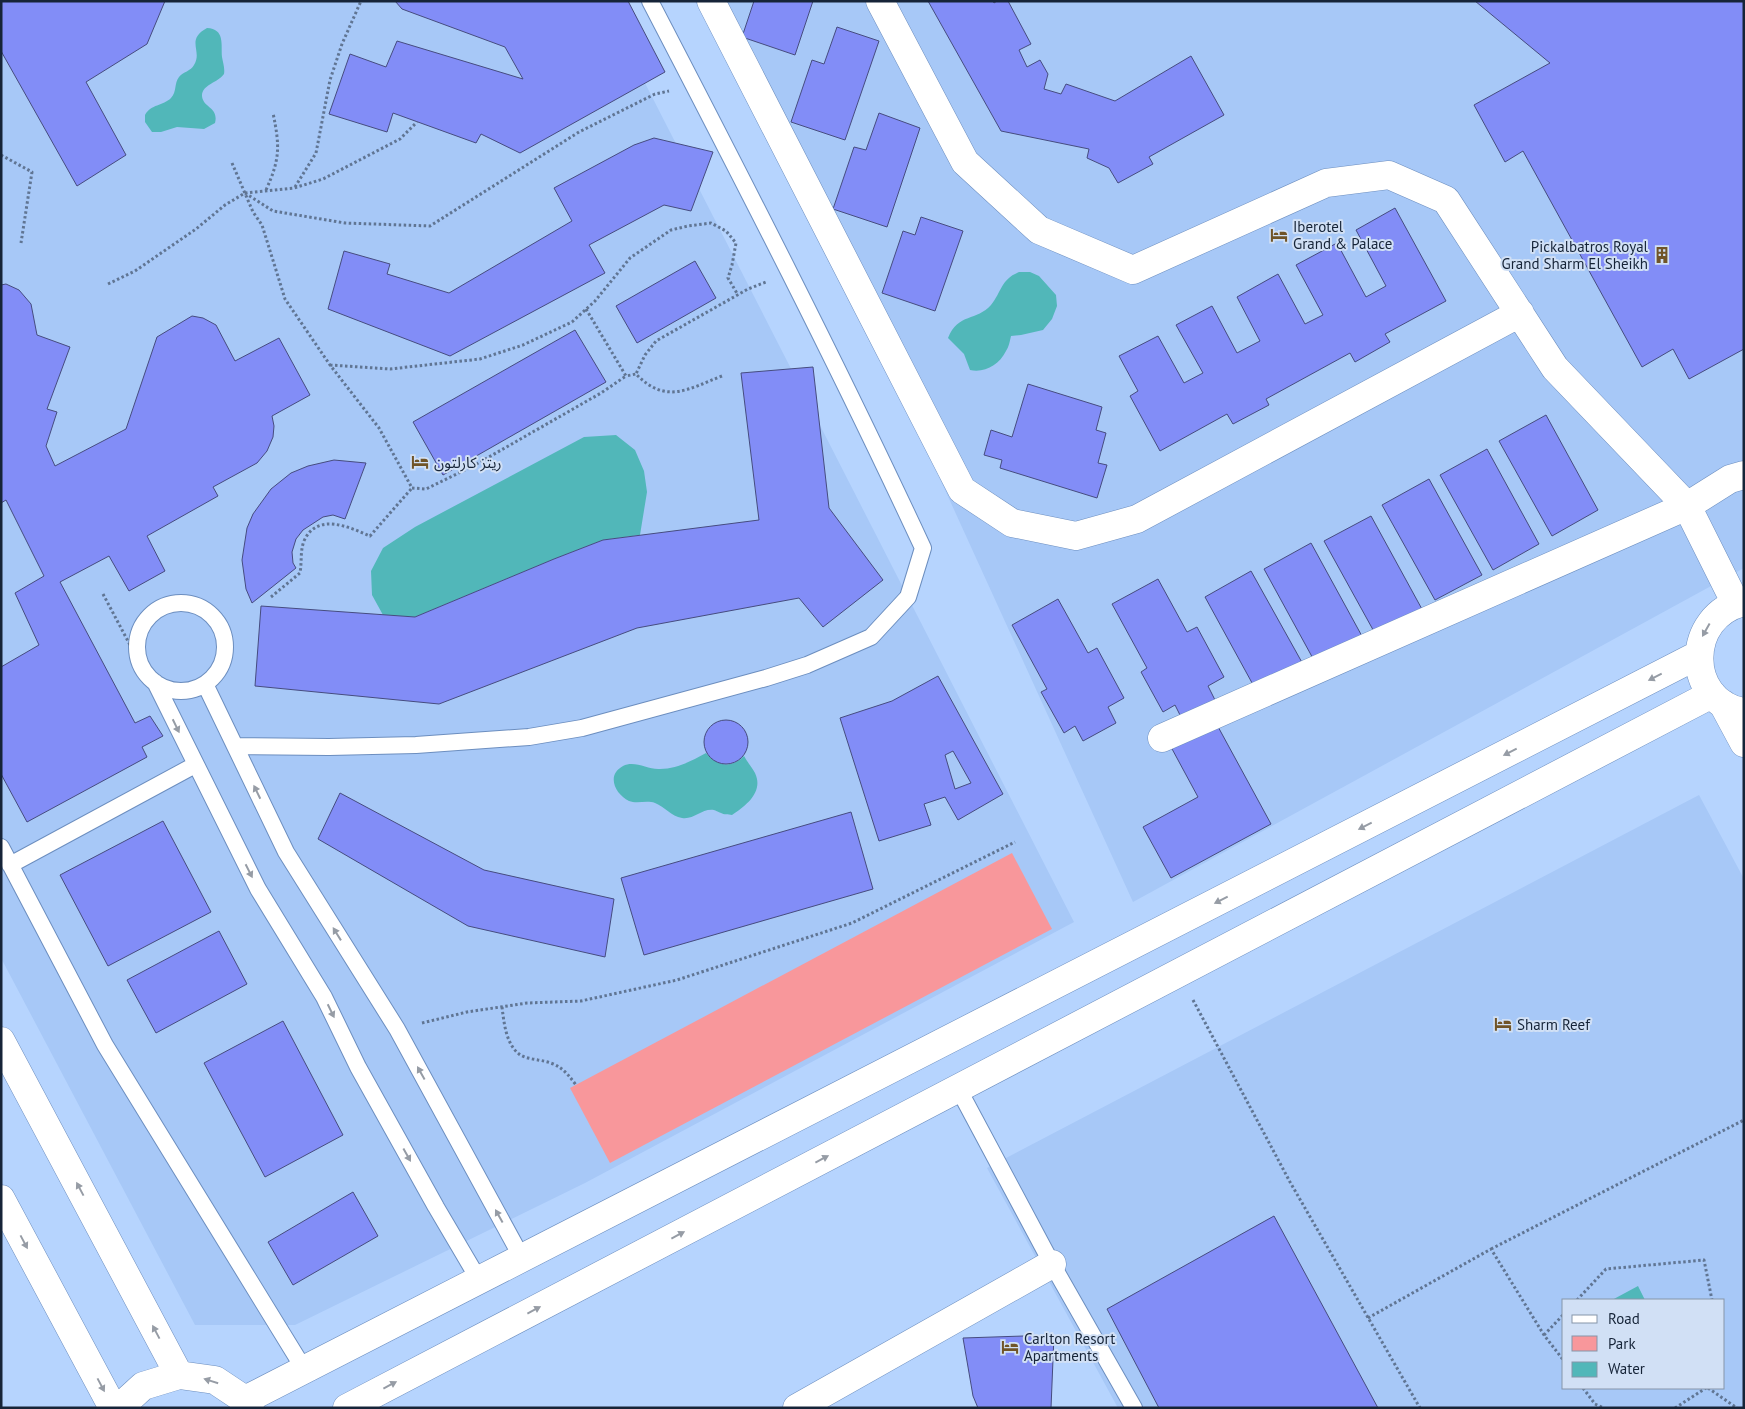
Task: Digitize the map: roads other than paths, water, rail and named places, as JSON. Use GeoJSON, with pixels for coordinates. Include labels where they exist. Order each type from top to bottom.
{"type":"FeatureCollection","features":[{"type":"Feature","properties":{"kind":"street"},"geometry":{"type":"LineString","coordinates":[[711,1],[962,490],[1012,523],[1076,536],[1137,519],[1520,314]]}},
{"type":"Feature","properties":{"kind":"street"},"geometry":{"type":"LineString","coordinates":[[880,1],[965,162],[1039,230],[1133,270],[1326,183],[1389,175],[1446,200],[1555,368],[1687,506],[1740,603],[1724,610],[1710,624],[1700,642],[1698,655],[1704,683],[1726,704],[1744,743]]}},
{"type":"Feature","properties":{"kind":"street"},"geometry":{"type":"LineString","coordinates":[[1162,738],[1687,506],[1737,477],[1744,456]]}},
{"type":"Feature","properties":{"kind":"street"},"geometry":{"type":"LineString","coordinates":[[119,1408],[143,1386],[179,1375],[214,1380],[248,1404],[304,1370],[1698,655]]}},
{"type":"Feature","properties":{"kind":"street"},"geometry":{"type":"LineString","coordinates":[[347,1408],[1178,973],[1726,704]]}},
{"type":"Feature","properties":{"kind":"street"},"geometry":{"type":"LineString","coordinates":[[1,1042],[179,1375]]}},
{"type":"Feature","properties":{"kind":"street"},"geometry":{"type":"LineString","coordinates":[[1,1199],[113,1408]]}},
{"type":"Feature","properties":{"kind":"street"},"geometry":{"type":"LineString","coordinates":[[797,1408],[1052,1264]]}},
{"type":"Feature","properties":{"kind":"lane"},"geometry":{"type":"LineString","coordinates":[[235,746],[330,747],[416,745],[529,737],[582,728],[808,665],[871,637],[908,597],[923,548],[874,442],[790,273],[650,1]]}},
{"type":"Feature","properties":{"kind":"lane"},"geometry":{"type":"LineString","coordinates":[[155,682],[168,689],[182,691],[194,689],[205,684],[218,671],[223,660],[224,637],[216,621],[197,605],[185,602],[172,603],[160,608],[148,617],[140,630],[137,640],[138,660],[142,668],[155,682],[258,889],[324,997],[358,1067],[479,1280]]}},
{"type":"Feature","properties":{"kind":"lane"},"geometry":{"type":"LineString","coordinates":[[205,684],[286,852],[397,1029],[522,1258]]}},
{"type":"Feature","properties":{"kind":"lane"},"geometry":{"type":"LineString","coordinates":[[10,865],[195,765]]}},
{"type":"Feature","properties":{"kind":"lane"},"geometry":{"type":"LineString","coordinates":[[1,847],[105,1045],[304,1370]]}},
{"type":"Feature","properties":{"kind":"lane"},"geometry":{"type":"LineString","coordinates":[[958,1088],[1052,1264],[1134,1408]]}},
{"type":"Feature","properties":{"kind":"water"},"geometry":{"type":"Polygon","coordinates":[[[207,28],[217,31],[222,42],[224,74],[207,86],[202,96],[205,103],[215,114],[215,123],[204,129],[177,127],[161,132],[152,132],[145,122],[145,115],[150,109],[168,101],[173,96],[179,77],[194,65],[197,55],[197,37],[200,32],[207,28]]]}},
{"type":"Feature","properties":{"kind":"water"},"geometry":{"type":"Polygon","coordinates":[[[1019,272],[1030,272],[1039,276],[1056,295],[1057,306],[1052,319],[1043,330],[1011,336],[1008,348],[1003,356],[991,367],[976,371],[970,370],[964,354],[948,338],[952,330],[962,321],[986,310],[995,300],[1005,282],[1019,272]]]}},
{"type":"Feature","properties":{"kind":"water"},"geometry":{"type":"Polygon","coordinates":[[[616,435],[635,450],[644,471],[647,492],[640,535],[603,540],[415,617],[383,615],[372,595],[371,571],[383,548],[415,527],[584,437],[616,435]]]}},
{"type":"Feature","properties":{"kind":"water"},"geometry":{"type":"Polygon","coordinates":[[[706,753],[715,761],[724,764],[734,763],[744,756],[755,773],[757,786],[752,798],[732,815],[710,810],[682,818],[655,803],[629,801],[620,794],[614,784],[615,774],[628,764],[666,769],[684,764],[706,753]]]}},
{"type":"Feature","properties":{"kind":"water"},"geometry":{"type":"Polygon","coordinates":[[[1638,1286],[1644,1299],[1614,1299],[1638,1286]]]}},
{"type":"Feature","properties":{"kind":"place","name":"Iberotel Grand & Palace"},"geometry":{"type":"Point","coordinates":[1279,235]}},
{"type":"Feature","properties":{"kind":"place","name":"Pickalbatros Royal Grand Sharm El Sheikh"},"geometry":{"type":"Point","coordinates":[1662,255]}},
{"type":"Feature","properties":{"kind":"place","name":"ريتز كارلتون"},"geometry":{"type":"Point","coordinates":[420,462]}},
{"type":"Feature","properties":{"kind":"place","name":"Sharm Reef"},"geometry":{"type":"Point","coordinates":[1503,1024]}},
{"type":"Feature","properties":{"kind":"place","name":"Carlton Resort Apartments"},"geometry":{"type":"Point","coordinates":[1010,1347]}}]}
